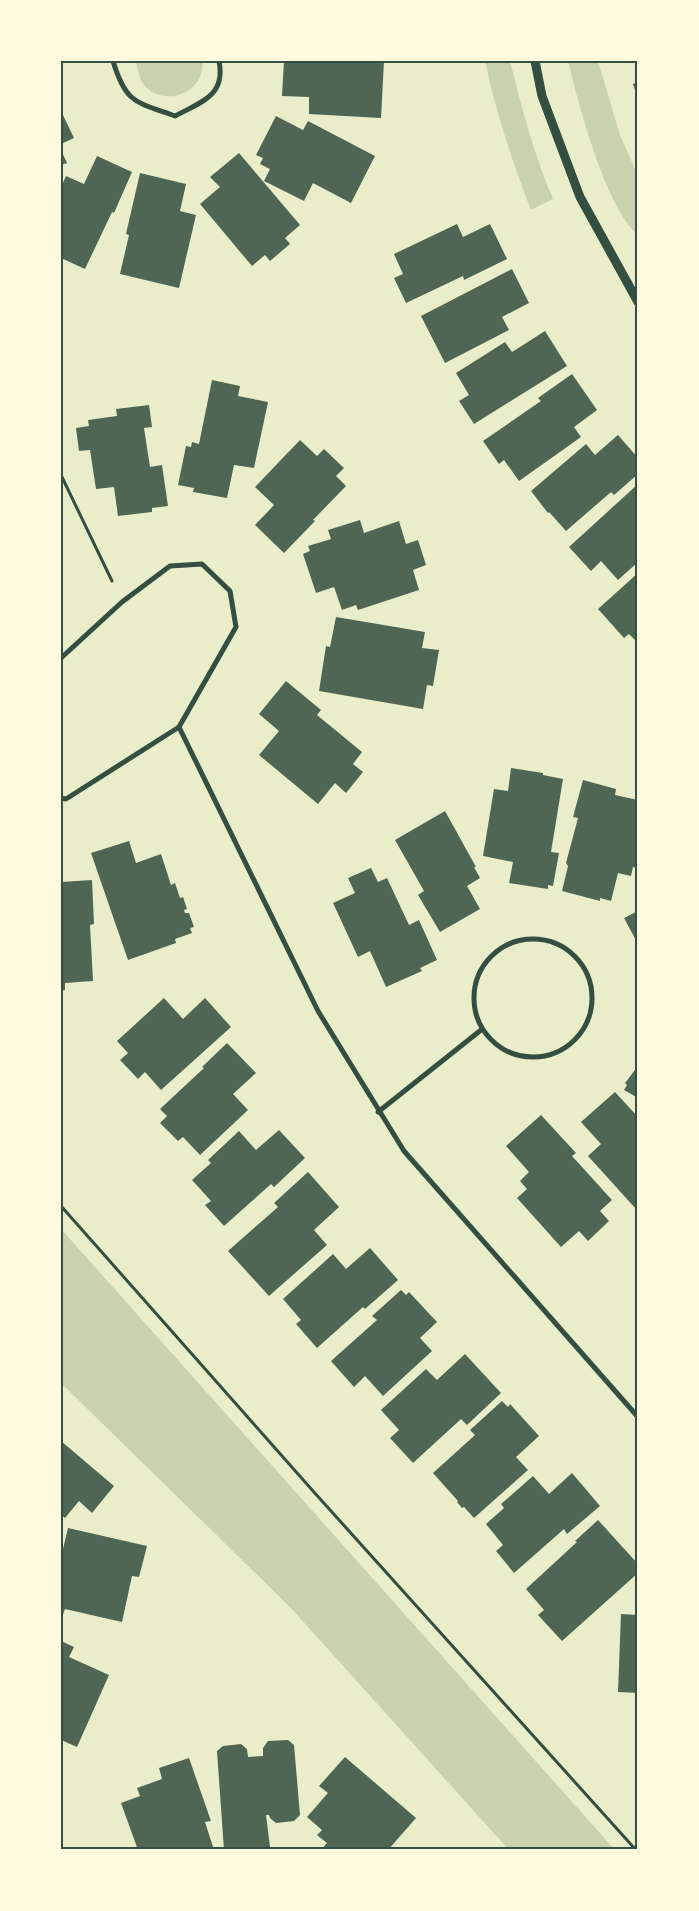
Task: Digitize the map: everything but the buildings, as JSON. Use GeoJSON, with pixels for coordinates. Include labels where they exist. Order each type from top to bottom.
{"type":"FeatureCollection","features":[{"type":"Feature","properties":{"kind":"street"},"geometry":{"type":"LineString","coordinates":[[114,61],[120,83],[135,102],[175,116],[212,97],[222,74],[219,61]]}},
{"type":"Feature","properties":{"kind":"street"},"geometry":{"type":"LineString","coordinates":[[535,61],[542,96],[580,197],[638,302]]}},
{"type":"Feature","properties":{"kind":"street"},"geometry":{"type":"LineString","coordinates":[[61,658],[122,602],[170,566],[202,564],[230,591],[236,627],[179,727],[66,799],[61,798]]}},
{"type":"Feature","properties":{"kind":"street"},"geometry":{"type":"LineString","coordinates":[[179,727],[318,1011],[378,1112],[404,1151],[638,1417]]}},
{"type":"Feature","properties":{"kind":"street"},"geometry":{"type":"LineString","coordinates":[[518,938],[556,940],[585,965],[594,1002],[580,1037],[548,1057],[510,1054],[481,1030],[472,994],[486,959],[518,938]]}},
{"type":"Feature","properties":{"kind":"street"},"geometry":{"type":"LineString","coordinates":[[378,1112],[481,1030]]}},
{"type":"Feature","properties":{"kind":"path"},"geometry":{"type":"LineString","coordinates":[[61,475],[122,602]]}},
{"type":"Feature","properties":{"kind":"path"},"geometry":{"type":"LineString","coordinates":[[61,1206],[313,1491],[636,1850]]}},
{"type":"Feature","properties":{"kind":"green space"},"geometry":{"type":"Polygon","coordinates":[[[136,61],[202,61],[202,72],[192,88],[174,96],[164,96],[146,87],[139,75],[136,61]]]}},
{"type":"Feature","properties":{"kind":"green space"},"geometry":{"type":"Polygon","coordinates":[[[485,61],[510,61],[534,148],[553,199],[531,210],[505,137],[485,61]]]}},
{"type":"Feature","properties":{"kind":"green space"},"geometry":{"type":"Polygon","coordinates":[[[568,61],[598,61],[620,135],[638,176],[638,235],[626,221],[604,179],[586,127],[568,61]]]}},
{"type":"Feature","properties":{"kind":"green space"},"geometry":{"type":"Polygon","coordinates":[[[61,1229],[615,1850],[509,1850],[290,1607],[61,1383],[61,1229]]]}}]}
